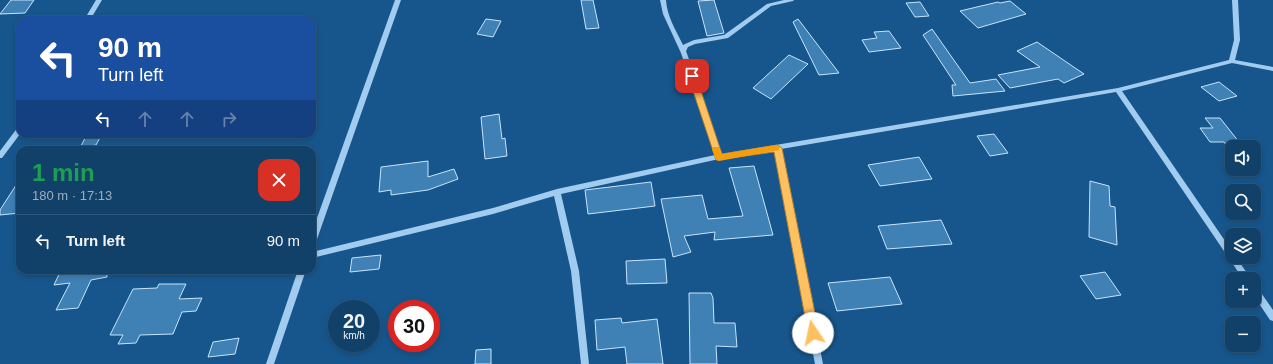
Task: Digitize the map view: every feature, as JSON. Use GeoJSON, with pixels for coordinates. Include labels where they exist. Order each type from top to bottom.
{"type":"FeatureCollection","features":[{"type":"Feature","properties":{"kind":"street"},"geometry":{"type":"LineString","coordinates":[[89,16],[99,0]]}},
{"type":"Feature","properties":{"kind":"street"},"geometry":{"type":"LineString","coordinates":[[316,231],[398,0]]}},
{"type":"Feature","properties":{"kind":"street"},"geometry":{"type":"LineString","coordinates":[[663,0],[665,17],[683,52],[705,112],[719,157]]}},
{"type":"Feature","properties":{"kind":"street"},"geometry":{"type":"LineString","coordinates":[[683,52],[686,46],[694,42],[726,37],[769,5],[791,0]]}},
{"type":"Feature","properties":{"kind":"street"},"geometry":{"type":"LineString","coordinates":[[1232,61],[1237,40],[1235,0]]}},
{"type":"Feature","properties":{"kind":"street"},"geometry":{"type":"LineString","coordinates":[[316,254],[494,211],[557,192],[719,157],[1118,90],[1232,61],[1273,69]]}},
{"type":"Feature","properties":{"kind":"street"},"geometry":{"type":"LineString","coordinates":[[1118,90],[1225,247]]}},
{"type":"Feature","properties":{"kind":"street"},"geometry":{"type":"LineString","coordinates":[[0,156],[16,134]]}},
{"type":"Feature","properties":{"kind":"street"},"geometry":{"type":"LineString","coordinates":[[777,148],[819,364]]}},
{"type":"Feature","properties":{"kind":"street"},"geometry":{"type":"LineString","coordinates":[[557,192],[575,271],[585,364]]}},
{"type":"Feature","properties":{"kind":"street"},"geometry":{"type":"LineString","coordinates":[[270,364],[301,274]]}},
{"type":"Feature","properties":{"kind":"street"},"geometry":{"type":"LineString","coordinates":[[1261,299],[1273,317]]}},
{"type":"Feature","properties":{"kind":"building"},"geometry":{"type":"Polygon","coordinates":[[[11,0],[34,0],[25,13],[0,14],[11,0]]]}},
{"type":"Feature","properties":{"kind":"building"},"geometry":{"type":"Polygon","coordinates":[[[581,0],[593,0],[599,28],[586,29],[581,0]]]}},
{"type":"Feature","properties":{"kind":"building"},"geometry":{"type":"Polygon","coordinates":[[[714,0],[724,33],[707,36],[698,1],[714,0]]]}},
{"type":"Feature","properties":{"kind":"building"},"geometry":{"type":"Polygon","coordinates":[[[1010,1],[1026,14],[978,28],[960,11],[998,2],[1010,1]]]}},
{"type":"Feature","properties":{"kind":"building"},"geometry":{"type":"Polygon","coordinates":[[[920,2],[929,16],[915,17],[906,3],[920,2]]]}},
{"type":"Feature","properties":{"kind":"building"},"geometry":{"type":"Polygon","coordinates":[[[486,19],[501,21],[493,37],[477,34],[486,19]]]}},
{"type":"Feature","properties":{"kind":"building"},"geometry":{"type":"Polygon","coordinates":[[[798,19],[839,73],[819,75],[793,22],[798,19]]]}},
{"type":"Feature","properties":{"kind":"building"},"geometry":{"type":"Polygon","coordinates":[[[932,29],[970,83],[996,79],[1005,91],[953,96],[952,85],[956,85],[923,35],[932,29]]]}},
{"type":"Feature","properties":{"kind":"building"},"geometry":{"type":"Polygon","coordinates":[[[889,31],[901,48],[869,52],[862,40],[877,38],[874,32],[889,31]]]}},
{"type":"Feature","properties":{"kind":"building"},"geometry":{"type":"Polygon","coordinates":[[[1037,42],[1084,74],[1064,83],[1058,79],[1010,88],[998,75],[1040,67],[1017,51],[1037,42]]]}},
{"type":"Feature","properties":{"kind":"building"},"geometry":{"type":"Polygon","coordinates":[[[789,55],[808,64],[771,99],[753,88],[789,55]]]}},
{"type":"Feature","properties":{"kind":"building"},"geometry":{"type":"Polygon","coordinates":[[[1219,82],[1237,96],[1219,101],[1201,87],[1219,82]]]}},
{"type":"Feature","properties":{"kind":"building"},"geometry":{"type":"Polygon","coordinates":[[[499,114],[502,139],[505,138],[507,156],[485,159],[481,117],[499,114]]]}},
{"type":"Feature","properties":{"kind":"building"},"geometry":{"type":"Polygon","coordinates":[[[1205,118],[1220,118],[1237,140],[1225,140],[1225,143],[1210,142],[1200,128],[1213,128],[1205,118]]]}},
{"type":"Feature","properties":{"kind":"building"},"geometry":{"type":"Polygon","coordinates":[[[994,134],[1008,153],[990,156],[977,136],[994,134]]]}},
{"type":"Feature","properties":{"kind":"building"},"geometry":{"type":"Polygon","coordinates":[[[85,138],[100,138],[96,145],[81,146],[85,138]]]}},
{"type":"Feature","properties":{"kind":"building"},"geometry":{"type":"Polygon","coordinates":[[[919,157],[932,179],[880,186],[868,165],[919,157]]]}},
{"type":"Feature","properties":{"kind":"building"},"geometry":{"type":"Polygon","coordinates":[[[428,161],[428,177],[454,169],[458,179],[428,190],[391,195],[391,190],[379,192],[381,167],[428,161]]]}},
{"type":"Feature","properties":{"kind":"building"},"geometry":{"type":"Polygon","coordinates":[[[754,166],[773,235],[714,240],[715,232],[684,236],[691,252],[673,257],[661,199],[702,195],[708,219],[743,216],[729,168],[754,166]]]}},
{"type":"Feature","properties":{"kind":"building"},"geometry":{"type":"Polygon","coordinates":[[[1090,181],[1109,186],[1110,206],[1115,207],[1117,245],[1089,237],[1090,181]]]}},
{"type":"Feature","properties":{"kind":"building"},"geometry":{"type":"Polygon","coordinates":[[[651,182],[655,206],[588,214],[585,190],[651,182]]]}},
{"type":"Feature","properties":{"kind":"building"},"geometry":{"type":"Polygon","coordinates":[[[16,185],[16,213],[0,215],[0,210],[16,185]]]}},
{"type":"Feature","properties":{"kind":"building"},"geometry":{"type":"Polygon","coordinates":[[[941,220],[952,244],[887,249],[878,226],[941,220]]]}},
{"type":"Feature","properties":{"kind":"building"},"geometry":{"type":"Polygon","coordinates":[[[381,255],[379,269],[350,272],[352,258],[381,255]]]}},
{"type":"Feature","properties":{"kind":"building"},"geometry":{"type":"Polygon","coordinates":[[[665,259],[667,283],[627,284],[626,261],[665,259]]]}},
{"type":"Feature","properties":{"kind":"building"},"geometry":{"type":"Polygon","coordinates":[[[1105,272],[1121,295],[1096,299],[1080,276],[1105,272]]]}},
{"type":"Feature","properties":{"kind":"building"},"geometry":{"type":"Polygon","coordinates":[[[59,274],[107,274],[107,277],[91,280],[78,308],[56,310],[70,283],[54,285],[59,274]]]}},
{"type":"Feature","properties":{"kind":"building"},"geometry":{"type":"Polygon","coordinates":[[[890,277],[902,304],[837,311],[828,283],[890,277]]]}},
{"type":"Feature","properties":{"kind":"building"},"geometry":{"type":"Polygon","coordinates":[[[159,284],[186,284],[179,299],[202,298],[196,311],[182,312],[173,334],[140,335],[136,343],[118,344],[123,335],[110,335],[133,289],[157,288],[159,284]]]}},
{"type":"Feature","properties":{"kind":"building"},"geometry":{"type":"Polygon","coordinates":[[[689,293],[711,293],[713,298],[714,323],[735,323],[737,347],[716,346],[717,364],[690,364],[689,293]]]}},
{"type":"Feature","properties":{"kind":"building"},"geometry":{"type":"Polygon","coordinates":[[[621,318],[622,323],[657,319],[663,364],[627,364],[625,347],[597,350],[595,320],[621,318]]]}},
{"type":"Feature","properties":{"kind":"building"},"geometry":{"type":"Polygon","coordinates":[[[239,338],[235,354],[208,357],[213,342],[239,338]]]}},
{"type":"Feature","properties":{"kind":"building"},"geometry":{"type":"Polygon","coordinates":[[[491,349],[491,364],[475,364],[476,350],[491,349]]]}},
{"type":"Feature","properties":{"kind":"slow traffic"},"geometry":{"type":"LineString","coordinates":[[716,149],[719,157],[776,148]]}},
{"type":"Feature","properties":{"kind":"route"},"geometry":{"type":"LineString","coordinates":[[692,76],[719,157],[777,148],[813,333]]}}]}
